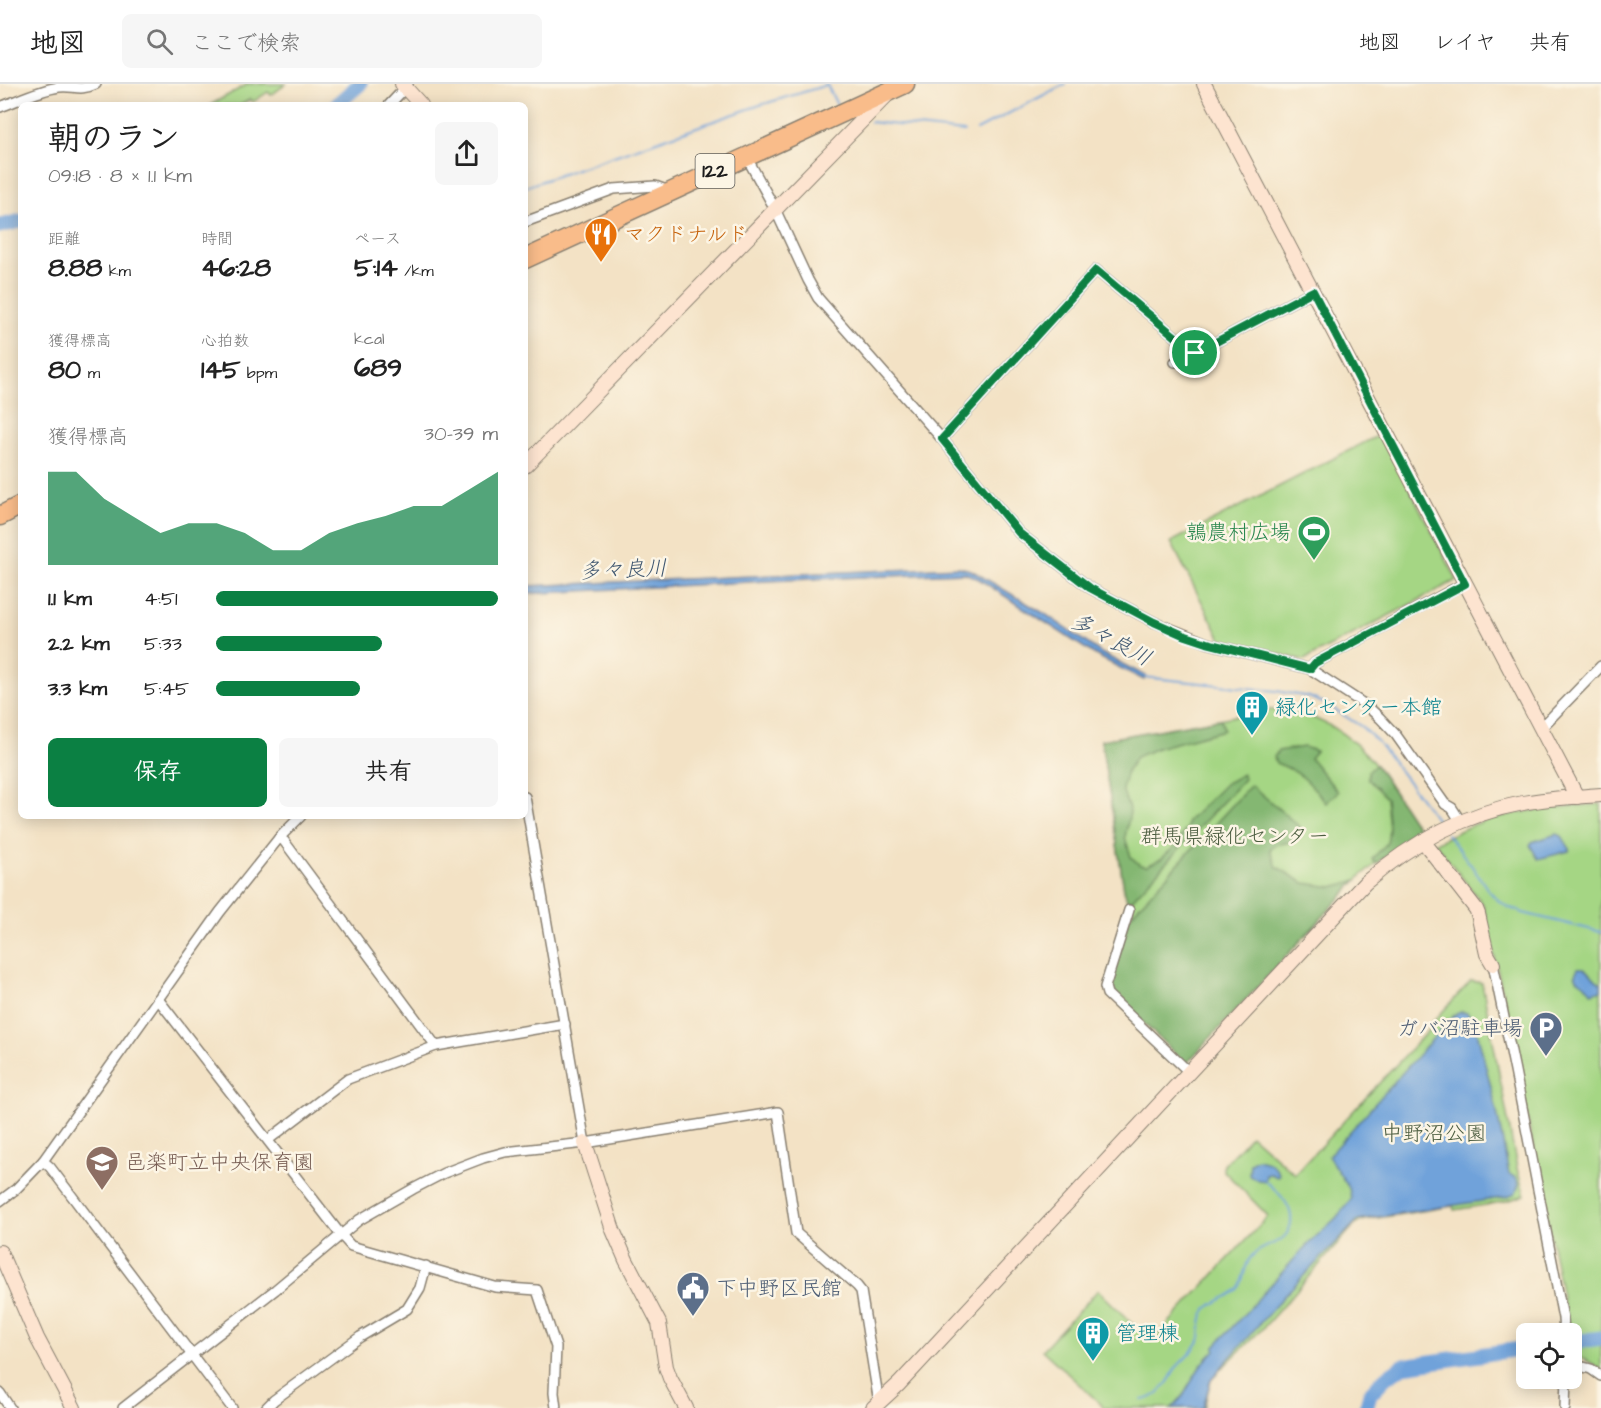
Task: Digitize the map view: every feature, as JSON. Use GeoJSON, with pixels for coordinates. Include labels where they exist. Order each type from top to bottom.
{"type":"FeatureCollection","features":[{"type":"Feature","properties":{"kind":"highway","name":"122"},"geometry":{"type":"LineString","coordinates":[[528,259],[897,85]]}},
{"type":"Feature","properties":{"kind":"highway"},"geometry":{"type":"LineString","coordinates":[[0,516],[18,507]]}},
{"type":"Feature","properties":{"kind":"street"},"geometry":{"type":"LineString","coordinates":[[0,107],[57,87],[80,89],[96,84]]}},
{"type":"Feature","properties":{"kind":"street"},"geometry":{"type":"LineString","coordinates":[[1204,84],[1577,797]]}},
{"type":"Feature","properties":{"kind":"street"},"geometry":{"type":"LineString","coordinates":[[392,102],[406,85],[420,102]]}},
{"type":"Feature","properties":{"kind":"street"},"geometry":{"type":"LineString","coordinates":[[528,463],[897,85]]}},
{"type":"Feature","properties":{"kind":"street"},"geometry":{"type":"LineString","coordinates":[[746,156],[775,209],[818,298],[942,439],[1019,533],[1090,588],[1154,622],[1207,643],[1310,669],[1367,706],[1396,735],[1445,804],[1452,808],[1459,823]]}},
{"type":"Feature","properties":{"kind":"street"},"geometry":{"type":"LineString","coordinates":[[528,221],[614,189],[655,186],[671,192]]}},
{"type":"Feature","properties":{"kind":"street"},"geometry":{"type":"LineString","coordinates":[[942,439],[1096,270],[1195,353]]}},
{"type":"Feature","properties":{"kind":"street"},"geometry":{"type":"LineString","coordinates":[[1175,362],[1313,291]]}},
{"type":"Feature","properties":{"kind":"street"},"geometry":{"type":"LineString","coordinates":[[1310,669],[1315,663],[1465,584]]}},
{"type":"Feature","properties":{"kind":"street"},"geometry":{"type":"LineString","coordinates":[[1542,727],[1601,666]]}},
{"type":"Feature","properties":{"kind":"street"},"geometry":{"type":"LineString","coordinates":[[876,1405],[907,1375],[1365,883],[1392,861],[1427,839],[1459,823],[1522,803],[1601,795]]}},
{"type":"Feature","properties":{"kind":"street"},"geometry":{"type":"LineString","coordinates":[[528,814],[585,1143],[613,1230],[659,1323],[666,1367],[686,1408]]}},
{"type":"Feature","properties":{"kind":"street"},"geometry":{"type":"LineString","coordinates":[[0,1201],[16,1189],[43,1161],[220,912],[279,838],[298,819]]}},
{"type":"Feature","properties":{"kind":"street"},"geometry":{"type":"LineString","coordinates":[[279,838],[284,841],[436,1046]]}},
{"type":"Feature","properties":{"kind":"street"},"geometry":{"type":"LineString","coordinates":[[1427,839],[1476,909],[1487,954],[1493,964],[1562,1323]]}},
{"type":"Feature","properties":{"kind":"street"},"geometry":{"type":"LineString","coordinates":[[1129,910],[1105,987],[1107,994],[1189,1072]]}},
{"type":"Feature","properties":{"kind":"street"},"geometry":{"type":"LineString","coordinates":[[158,999],[351,1246],[495,1287],[537,1290],[556,1347],[554,1392],[556,1408]]}},
{"type":"Feature","properties":{"kind":"street"},"geometry":{"type":"LineString","coordinates":[[268,1140],[348,1079],[436,1046],[565,1024]]}},
{"type":"Feature","properties":{"kind":"street"},"geometry":{"type":"LineString","coordinates":[[123,1408],[275,1290],[359,1220],[444,1173],[505,1152],[585,1143],[778,1112],[795,1233],[857,1286],[861,1292],[876,1405]]}},
{"type":"Feature","properties":{"kind":"street"},"geometry":{"type":"LineString","coordinates":[[43,1161],[50,1167],[232,1408]]}},
{"type":"Feature","properties":{"kind":"street"},"geometry":{"type":"LineString","coordinates":[[0,1252],[46,1358],[74,1408]]}},
{"type":"Feature","properties":{"kind":"street"},"geometry":{"type":"LineString","coordinates":[[266,1408],[360,1337],[407,1309],[420,1288],[426,1266]]}},
{"type":"Feature","properties":{"kind":"street"},"geometry":{"type":"LineString","coordinates":[[1582,1367],[1591,1369],[1601,1376]]}},
{"type":"Feature","properties":{"kind":"street"},"geometry":{"type":"LineString","coordinates":[[1565,1408],[1566,1389]]}},
{"type":"Feature","properties":{"kind":"street"},"geometry":{"type":"LineString","coordinates":[[0,1393],[10,1408]]}},
{"type":"Feature","properties":{"kind":"green space"},"geometry":{"type":"Polygon","coordinates":[[[248,84],[286,84],[271,95],[268,92],[253,102],[251,99],[246,102],[215,102],[248,84]]]}},
{"type":"Feature","properties":{"kind":"green space","name":"鶉農村広場"},"geometry":{"type":"Polygon","coordinates":[[[1381,434],[1457,580],[1304,660],[1222,641],[1171,542],[1381,434]]]}},
{"type":"Feature","properties":{"kind":"green space","name":"群馬県緑化センター"},"geometry":{"type":"Polygon","coordinates":[[[1269,710],[1300,713],[1315,718],[1343,734],[1377,767],[1421,833],[1400,845],[1362,875],[1282,959],[1111,992],[1133,912],[1124,889],[1101,740],[1269,710]]]}},
{"type":"Feature","properties":{"kind":"green space"},"geometry":{"type":"Polygon","coordinates":[[[1221,719],[1224,730],[1157,748],[1136,757],[1127,771],[1122,789],[1130,812],[1125,837],[1131,857],[1140,865],[1147,866],[1161,859],[1173,848],[1187,828],[1188,821],[1226,783],[1243,774],[1244,779],[1128,904],[1101,740],[1221,719]]]}},
{"type":"Feature","properties":{"kind":"green space"},"geometry":{"type":"Polygon","coordinates":[[[1304,747],[1316,751],[1310,758],[1338,792],[1326,803],[1305,779],[1276,763],[1274,757],[1278,751],[1304,747]]]}},
{"type":"Feature","properties":{"kind":"green space"},"geometry":{"type":"Polygon","coordinates":[[[1376,765],[1421,833],[1400,845],[1376,864],[1372,859],[1387,843],[1389,830],[1386,798],[1368,779],[1368,771],[1376,765]]]}},
{"type":"Feature","properties":{"kind":"green space"},"geometry":{"type":"Polygon","coordinates":[[[1251,785],[1302,829],[1291,842],[1275,845],[1270,850],[1277,867],[1304,883],[1333,887],[1357,880],[1186,1064],[1111,992],[1109,987],[1129,917],[1251,785]]]}},
{"type":"Feature","properties":{"kind":"green space"},"geometry":{"type":"Polygon","coordinates":[[[1601,804],[1601,1370],[1582,1359],[1582,1323],[1567,1323],[1507,1012],[1483,904],[1435,843],[1488,820],[1553,808],[1601,804]]]}},
{"type":"Feature","properties":{"kind":"green space","name":"中野沼公園"},"geometry":{"type":"Polygon","coordinates":[[[1471,981],[1482,983],[1518,1173],[1525,1195],[1481,1206],[1454,1210],[1453,1206],[1359,1222],[1264,1327],[1211,1379],[1204,1408],[1105,1408],[1042,1350],[1098,1290],[1151,1342],[1268,1216],[1224,1171],[1224,1165],[1251,1135],[1295,1174],[1471,981]]]}},
{"type":"Feature","properties":{"kind":"water"},"geometry":{"type":"Polygon","coordinates":[[[959,567],[971,570],[1045,614],[1103,654],[1146,676],[1144,680],[1097,656],[979,579],[965,573],[528,594],[528,586],[959,567]]]}},
{"type":"Feature","properties":{"kind":"water"},"geometry":{"type":"Polygon","coordinates":[[[1557,834],[1562,836],[1569,851],[1538,859],[1530,845],[1532,842],[1557,834]]]}},
{"type":"Feature","properties":{"kind":"water"},"geometry":{"type":"Polygon","coordinates":[[[1578,968],[1584,968],[1601,983],[1601,990],[1593,993],[1577,979],[1575,974],[1578,968]]]}},
{"type":"Feature","properties":{"kind":"water"},"geometry":{"type":"Polygon","coordinates":[[[1461,1012],[1467,1013],[1475,1023],[1496,1107],[1509,1174],[1516,1178],[1519,1185],[1515,1194],[1508,1197],[1358,1220],[1284,1296],[1211,1379],[1203,1408],[1172,1408],[1183,1396],[1201,1365],[1215,1350],[1215,1346],[1349,1202],[1351,1198],[1349,1188],[1328,1156],[1454,1015],[1461,1012]]]}},
{"type":"Feature","properties":{"kind":"water"},"geometry":{"type":"Polygon","coordinates":[[[1257,1159],[1273,1165],[1279,1174],[1277,1177],[1271,1174],[1266,1175],[1265,1181],[1249,1175],[1250,1163],[1257,1159]]]}},
{"type":"Feature","properties":{"kind":"waterway"},"geometry":{"type":"LineString","coordinates":[[339,102],[360,84]]}},
{"type":"Feature","properties":{"kind":"waterway"},"geometry":{"type":"LineString","coordinates":[[977,130],[1065,84]]}},
{"type":"Feature","properties":{"kind":"waterway"},"geometry":{"type":"LineString","coordinates":[[528,186],[757,106],[827,85],[837,105]]}},
{"type":"Feature","properties":{"kind":"waterway"},"geometry":{"type":"LineString","coordinates":[[870,122],[964,132]]}},
{"type":"Feature","properties":{"kind":"waterway"},"geometry":{"type":"LineString","coordinates":[[0,226],[18,222]]}},
{"type":"Feature","properties":{"kind":"waterway","name":"多々良川"},"geometry":{"type":"LineString","coordinates":[[1143,677],[1277,691],[1309,697],[1326,704],[1362,727],[1378,742],[1442,827]]}},
{"type":"Feature","properties":{"kind":"waterway","name":"多々良川"},"geometry":{"type":"LineString","coordinates":[[1447,834],[1488,890],[1508,907],[1523,913],[1601,932]]}},
{"type":"Feature","properties":{"kind":"waterway"},"geometry":{"type":"LineString","coordinates":[[1142,1400],[1153,1397],[1162,1389],[1175,1369],[1194,1348],[1199,1341],[1201,1322],[1206,1310],[1236,1291],[1251,1257],[1287,1233],[1291,1220],[1288,1207],[1280,1195],[1265,1181]]}},
{"type":"Feature","properties":{"kind":"waterway"},"geometry":{"type":"LineString","coordinates":[[1582,1341],[1601,1338]]}},
{"type":"Feature","properties":{"kind":"waterway"},"geometry":{"type":"LineString","coordinates":[[1366,1408],[1370,1394],[1385,1378],[1403,1366],[1516,1350]]}},
{"type":"Feature","properties":{"kind":"place","name":"マクドナルド"},"geometry":{"type":"Point","coordinates":[601,263]}},
{"type":"Feature","properties":{"kind":"place","name":"鶉農村広場"},"geometry":{"type":"Point","coordinates":[1314,561]}},
{"type":"Feature","properties":{"kind":"place","name":"緑化センター本館"},"geometry":{"type":"Point","coordinates":[1252,736]}},
{"type":"Feature","properties":{"kind":"place","name":"ガバ沼駐車場"},"geometry":{"type":"Point","coordinates":[1546,1057]}},
{"type":"Feature","properties":{"kind":"place","name":"邑楽町立中央保育園"},"geometry":{"type":"Point","coordinates":[102,1191]}},
{"type":"Feature","properties":{"kind":"place","name":"下中野区民館"},"geometry":{"type":"Point","coordinates":[693,1317]}},
{"type":"Feature","properties":{"kind":"place","name":"管理棟"},"geometry":{"type":"Point","coordinates":[1093,1362]}},
{"type":"Feature","properties":{"kind":"route"},"geometry":{"type":"LineString","coordinates":[[1096,270],[1195,353],[1313,291],[1465,584],[1315,663],[1310,669],[1207,643],[1154,622],[1090,588],[1019,533],[942,439],[1096,270]]}}]}
